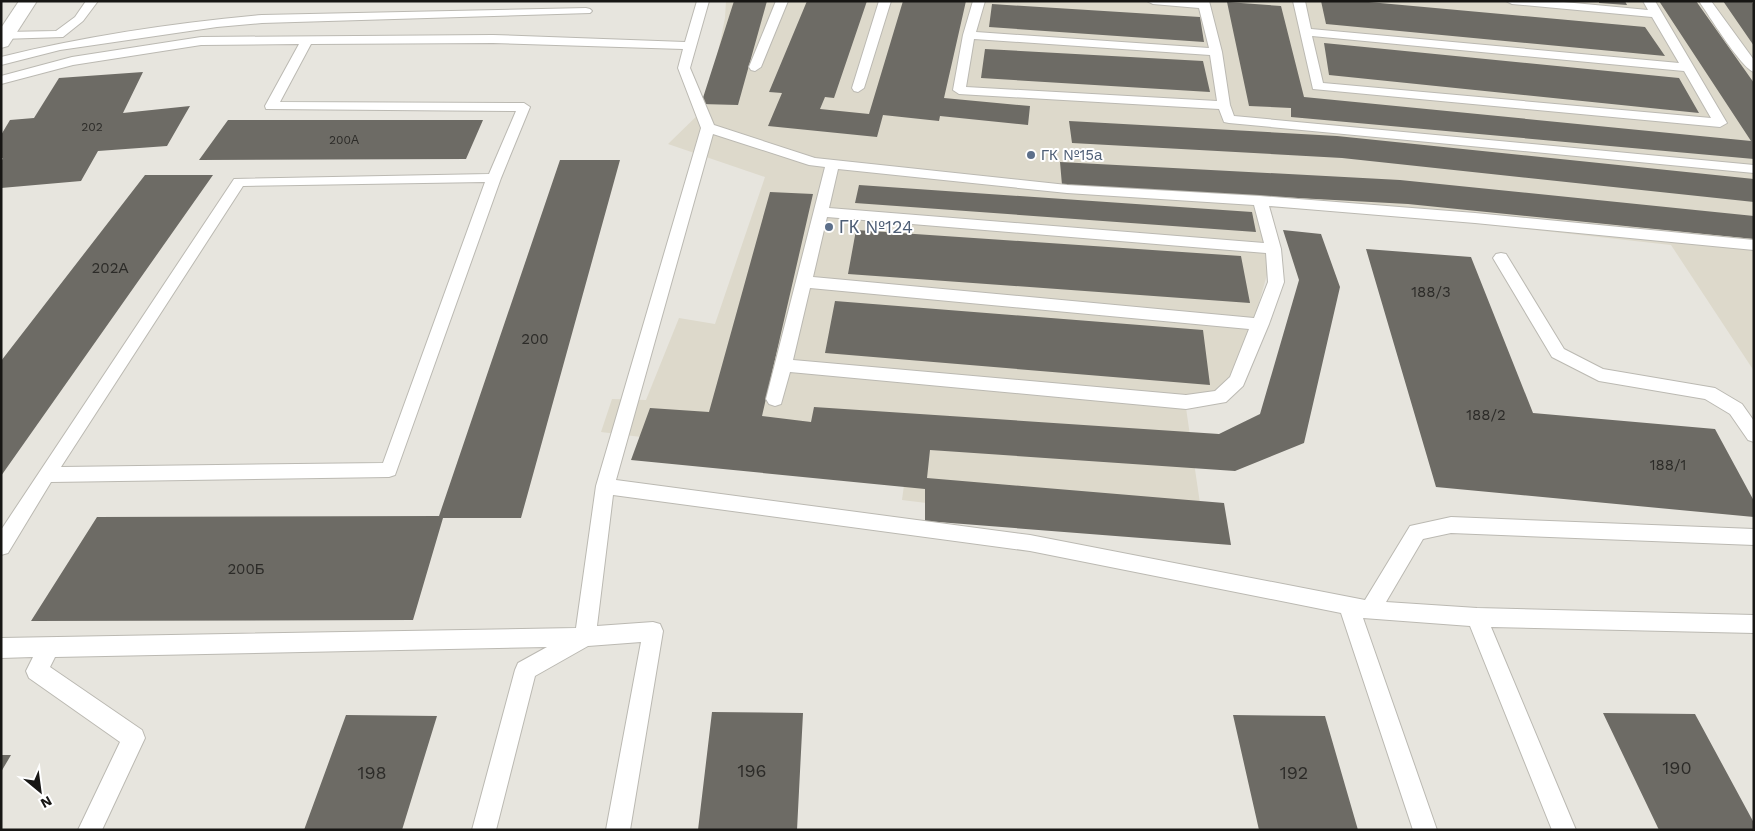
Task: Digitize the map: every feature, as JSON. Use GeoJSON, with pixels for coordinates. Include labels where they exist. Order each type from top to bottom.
{"type":"FeatureCollection","features":[{"type":"Feature","properties":{"kind":"street"},"geometry":{"type":"LineString","coordinates":[[5,32],[28,1]]}},
{"type":"Feature","properties":{"kind":"lane"},"geometry":{"type":"LineString","coordinates":[[5,32],[59,34],[79,19],[92,1]]}},
{"type":"Feature","properties":{"kind":"lane"},"geometry":{"type":"LineString","coordinates":[[585,637],[605,486],[708,128],[684,68],[703,1]]}},
{"type":"Feature","properties":{"kind":"lane"},"geometry":{"type":"LineString","coordinates":[[755,67],[782,1]]}},
{"type":"Feature","properties":{"kind":"lane"},"geometry":{"type":"LineString","coordinates":[[858,88],[885,1]]}},
{"type":"Feature","properties":{"kind":"lane"},"geometry":{"type":"LineString","coordinates":[[979,1],[969,35],[959,90],[1224,105]]}},
{"type":"Feature","properties":{"kind":"lane"},"geometry":{"type":"LineString","coordinates":[[1153,1],[1204,3],[1216,52],[1224,105],[1229,119],[1754,169]]}},
{"type":"Feature","properties":{"kind":"lane"},"geometry":{"type":"LineString","coordinates":[[1299,1],[1318,86],[1720,123],[1658,14],[1648,1]]}},
{"type":"Feature","properties":{"kind":"lane"},"geometry":{"type":"LineString","coordinates":[[1512,1],[1658,14]]}},
{"type":"Feature","properties":{"kind":"lane"},"geometry":{"type":"LineString","coordinates":[[1705,1],[1754,68]]}},
{"type":"Feature","properties":{"kind":"lane"},"geometry":{"type":"LineString","coordinates":[[1,61],[60,46],[217,23],[262,19],[586,11]]}},
{"type":"Feature","properties":{"kind":"lane"},"geometry":{"type":"LineString","coordinates":[[1306,32],[1689,68]]}},
{"type":"Feature","properties":{"kind":"lane"},"geometry":{"type":"LineString","coordinates":[[969,35],[1216,52]]}},
{"type":"Feature","properties":{"kind":"lane"},"geometry":{"type":"LineString","coordinates":[[46,475],[388,470],[494,178],[524,107],[271,106],[308,39]]}},
{"type":"Feature","properties":{"kind":"lane"},"geometry":{"type":"LineString","coordinates":[[1,80],[72,61],[201,41],[493,39],[690,46]]}},
{"type":"Feature","properties":{"kind":"lane"},"geometry":{"type":"LineString","coordinates":[[708,128],[814,162],[1068,189],[1260,201],[1475,218],[1754,245]]}},
{"type":"Feature","properties":{"kind":"lane"},"geometry":{"type":"LineString","coordinates":[[775,399],[833,163]]}},
{"type":"Feature","properties":{"kind":"lane"},"geometry":{"type":"LineString","coordinates":[[1,547],[46,475],[239,182],[494,178]]}},
{"type":"Feature","properties":{"kind":"lane"},"geometry":{"type":"LineString","coordinates":[[783,366],[1186,402],[1220,397],[1238,381],[1276,282],[1273,249],[1260,201]]}},
{"type":"Feature","properties":{"kind":"lane"},"geometry":{"type":"LineString","coordinates":[[821,212],[1273,249]]}},
{"type":"Feature","properties":{"kind":"lane"},"geometry":{"type":"LineString","coordinates":[[1501,258],[1558,352],[1599,375],[1708,392],[1736,409],[1754,435]]}},
{"type":"Feature","properties":{"kind":"lane"},"geometry":{"type":"LineString","coordinates":[[804,282],[1261,324]]}},
{"type":"Feature","properties":{"kind":"lane"},"geometry":{"type":"LineString","coordinates":[[605,486],[1030,543],[1370,610],[1476,617],[1754,624]]}},
{"type":"Feature","properties":{"kind":"lane"},"geometry":{"type":"LineString","coordinates":[[1370,610],[1417,532],[1443,526],[1754,536]]}},
{"type":"Feature","properties":{"kind":"lane"},"geometry":{"type":"LineString","coordinates":[[1349,606],[1425,830]]}},
{"type":"Feature","properties":{"kind":"lane"},"geometry":{"type":"LineString","coordinates":[[1476,617],[1564,830]]}},
{"type":"Feature","properties":{"kind":"lane"},"geometry":{"type":"LineString","coordinates":[[1,648],[585,637],[653,631],[618,830]]}},
{"type":"Feature","properties":{"kind":"lane"},"geometry":{"type":"LineString","coordinates":[[484,830],[526,670],[585,637]]}},
{"type":"Feature","properties":{"kind":"lane"},"geometry":{"type":"LineString","coordinates":[[49,647],[37,670],[134,738],[90,830]]}},
{"type":"Feature","properties":{"kind":"shaded area"},"geometry":{"type":"Polygon","coordinates":[[[726,1],[1754,1],[1754,371],[1671,245],[1398,215],[1261,207],[1271,261],[1234,389],[1186,408],[1202,517],[1089,523],[902,500],[906,470],[601,432],[612,399],[646,400],[679,318],[715,324],[765,177],[668,144],[707,106],[725,18],[726,1]]]}},
{"type":"Feature","properties":{"kind":"building"},"geometry":{"type":"Polygon","coordinates":[[[734,1],[767,1],[738,105],[701,104],[734,1]]]}},
{"type":"Feature","properties":{"kind":"building"},"geometry":{"type":"Polygon","coordinates":[[[807,1],[867,1],[834,98],[825,97],[820,109],[869,114],[903,1],[966,1],[944,98],[1030,106],[1028,125],[940,116],[939,121],[883,115],[877,137],[768,126],[782,93],[769,92],[807,1]]]}},
{"type":"Feature","properties":{"kind":"building"},"geometry":{"type":"Polygon","coordinates":[[[1321,1],[1358,1],[1645,27],[1665,56],[1326,24],[1321,1]]]}},
{"type":"Feature","properties":{"kind":"building"},"geometry":{"type":"Polygon","coordinates":[[[1599,1],[1625,1],[1627,5],[1599,3],[1599,1]]]}},
{"type":"Feature","properties":{"kind":"building"},"geometry":{"type":"Polygon","coordinates":[[[1659,1],[1696,1],[1754,83],[1754,159],[1291,117],[1291,108],[1249,106],[1227,2],[1281,6],[1304,97],[1751,141],[1659,1]]]}},
{"type":"Feature","properties":{"kind":"building"},"geometry":{"type":"Polygon","coordinates":[[[1723,1],[1751,1],[1754,5],[1754,46],[1723,1]]]}},
{"type":"Feature","properties":{"kind":"building"},"geometry":{"type":"Polygon","coordinates":[[[992,4],[1200,17],[1204,42],[989,27],[992,4]]]}},
{"type":"Feature","properties":{"kind":"building"},"geometry":{"type":"Polygon","coordinates":[[[1324,43],[1679,78],[1699,113],[1329,75],[1324,43]]]}},
{"type":"Feature","properties":{"kind":"building"},"geometry":{"type":"Polygon","coordinates":[[[985,49],[1203,61],[1210,92],[981,78],[985,49]]]}},
{"type":"Feature","properties":{"kind":"building"},"geometry":{"type":"Polygon","coordinates":[[[143,72],[123,113],[190,106],[167,146],[98,151],[81,181],[1,188],[1,162],[3,158],[1,158],[1,135],[10,120],[34,118],[59,78],[143,72]]]}},
{"type":"Feature","properties":{"kind":"building"},"geometry":{"type":"Polygon","coordinates":[[[228,120],[483,120],[466,159],[199,160],[228,120]]]}},
{"type":"Feature","properties":{"kind":"building"},"geometry":{"type":"Polygon","coordinates":[[[1069,121],[1337,136],[1754,179],[1754,202],[1342,158],[1072,143],[1069,121]]]}},
{"type":"Feature","properties":{"kind":"building"},"geometry":{"type":"Polygon","coordinates":[[[560,160],[620,160],[521,518],[443,518],[413,620],[31,621],[97,517],[439,516],[560,160]]]}},
{"type":"Feature","properties":{"kind":"building"},"geometry":{"type":"Polygon","coordinates":[[[1060,162],[1400,180],[1754,216],[1754,239],[1408,204],[1062,185],[1060,162]]]}},
{"type":"Feature","properties":{"kind":"building"},"geometry":{"type":"Polygon","coordinates":[[[145,175],[213,175],[1,476],[1,361],[145,175]]]}},
{"type":"Feature","properties":{"kind":"building"},"geometry":{"type":"Polygon","coordinates":[[[859,185],[1252,212],[1256,232],[855,203],[859,185]]]}},
{"type":"Feature","properties":{"kind":"building"},"geometry":{"type":"Polygon","coordinates":[[[770,192],[813,194],[762,416],[811,422],[814,407],[1219,434],[1260,414],[1299,280],[1283,230],[1321,234],[1340,287],[1304,443],[1235,471],[930,450],[927,478],[1224,503],[1231,545],[925,521],[925,489],[631,460],[650,408],[709,412],[770,192]]]}},
{"type":"Feature","properties":{"kind":"building"},"geometry":{"type":"Polygon","coordinates":[[[856,230],[1241,256],[1250,303],[848,274],[856,230]]]}},
{"type":"Feature","properties":{"kind":"building"},"geometry":{"type":"Polygon","coordinates":[[[1366,249],[1471,257],[1533,413],[1715,429],[1754,501],[1754,517],[1436,487],[1366,249]]]}},
{"type":"Feature","properties":{"kind":"building"},"geometry":{"type":"Polygon","coordinates":[[[835,301],[1203,330],[1210,385],[825,353],[835,301]]]}},
{"type":"Feature","properties":{"kind":"building"},"geometry":{"type":"Polygon","coordinates":[[[712,712],[803,713],[797,830],[698,830],[712,712]]]}},
{"type":"Feature","properties":{"kind":"building"},"geometry":{"type":"Polygon","coordinates":[[[1603,713],[1695,714],[1754,823],[1754,830],[1659,830],[1603,713]]]}},
{"type":"Feature","properties":{"kind":"building"},"geometry":{"type":"Polygon","coordinates":[[[346,715],[437,716],[402,830],[304,830],[346,715]]]}},
{"type":"Feature","properties":{"kind":"building"},"geometry":{"type":"Polygon","coordinates":[[[1233,715],[1325,716],[1358,830],[1259,830],[1233,715]]]}},
{"type":"Feature","properties":{"kind":"building"},"geometry":{"type":"Polygon","coordinates":[[[1,755],[11,755],[1,772],[1,755]]]}},
{"type":"Feature","properties":{"kind":"place","name":"ГК №15а"},"geometry":{"type":"Point","coordinates":[1031,155]}},
{"type":"Feature","properties":{"kind":"place","name":"ГК №124"},"geometry":{"type":"Point","coordinates":[829,227]}}]}
